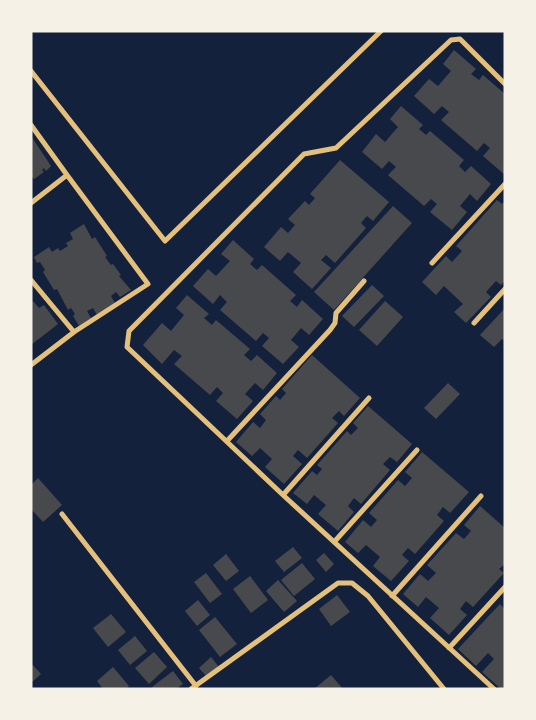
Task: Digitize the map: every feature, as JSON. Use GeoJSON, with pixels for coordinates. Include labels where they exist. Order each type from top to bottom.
{"type":"FeatureCollection","features":[{"type":"Feature","properties":{"kind":"street"},"geometry":{"type":"LineString","coordinates":[[31,71],[165,241],[374,34],[381,31]]}},
{"type":"Feature","properties":{"kind":"street"},"geometry":{"type":"LineString","coordinates":[[494,689],[283,495],[127,347],[129,330],[304,154],[336,148],[451,40],[460,38],[505,84]]}},
{"type":"Feature","properties":{"kind":"street"},"geometry":{"type":"LineString","coordinates":[[31,125],[148,284],[74,332],[31,365]]}},
{"type":"Feature","properties":{"kind":"street"},"geometry":{"type":"LineString","coordinates":[[31,203],[67,175]]}},
{"type":"Feature","properties":{"kind":"street"},"geometry":{"type":"LineString","coordinates":[[432,263],[505,184]]}},
{"type":"Feature","properties":{"kind":"street"},"geometry":{"type":"LineString","coordinates":[[31,280],[74,332]]}},
{"type":"Feature","properties":{"kind":"street"},"geometry":{"type":"LineString","coordinates":[[227,441],[336,323],[336,313],[364,281]]}},
{"type":"Feature","properties":{"kind":"street"},"geometry":{"type":"LineString","coordinates":[[474,323],[505,289]]}},
{"type":"Feature","properties":{"kind":"street"},"geometry":{"type":"LineString","coordinates":[[283,495],[369,398]]}},
{"type":"Feature","properties":{"kind":"street"},"geometry":{"type":"LineString","coordinates":[[335,541],[417,450]]}},
{"type":"Feature","properties":{"kind":"street"},"geometry":{"type":"LineString","coordinates":[[392,596],[481,496]]}},
{"type":"Feature","properties":{"kind":"street"},"geometry":{"type":"LineString","coordinates":[[62,514],[193,687],[338,583],[352,583],[368,596],[444,689]]}},
{"type":"Feature","properties":{"kind":"street"},"geometry":{"type":"LineString","coordinates":[[450,648],[505,587]]}},
{"type":"Feature","properties":{"kind":"building"},"geometry":{"type":"Polygon","coordinates":[[[454,50],[476,69],[471,74],[479,80],[483,75],[505,94],[505,175],[483,156],[490,148],[484,143],[477,151],[441,120],[449,112],[442,106],[434,114],[414,96],[429,79],[438,86],[451,71],[443,64],[454,50]]]}},
{"type":"Feature","properties":{"kind":"building"},"geometry":{"type":"Polygon","coordinates":[[[401,106],[423,125],[419,129],[426,135],[430,131],[464,160],[459,166],[465,172],[471,166],[491,184],[477,201],[470,194],[460,206],[467,212],[452,230],[430,212],[437,204],[431,199],[424,206],[388,175],[396,167],[389,161],[382,169],[362,152],[376,134],[385,142],[398,127],[390,119],[401,106]]]}},
{"type":"Feature","properties":{"kind":"building"},"geometry":{"type":"Polygon","coordinates":[[[31,136],[51,166],[46,171],[44,168],[42,170],[44,172],[34,179],[31,176],[31,136]]]}},
{"type":"Feature","properties":{"kind":"building"},"geometry":{"type":"Polygon","coordinates":[[[340,160],[389,202],[373,221],[367,216],[361,223],[366,228],[335,263],[326,255],[321,260],[331,268],[312,289],[293,272],[301,263],[288,252],[280,261],[264,247],[281,227],[288,233],[295,225],[288,219],[305,201],[309,205],[315,198],[310,194],[340,160]]]}},
{"type":"Feature","properties":{"kind":"building"},"geometry":{"type":"Polygon","coordinates":[[[497,200],[502,204],[505,201],[505,281],[501,285],[496,281],[486,292],[491,297],[466,323],[454,312],[463,304],[444,286],[436,295],[422,282],[446,256],[452,262],[462,251],[456,246],[497,200]]]}},
{"type":"Feature","properties":{"kind":"building"},"geometry":{"type":"Polygon","coordinates":[[[393,206],[412,223],[334,310],[314,292],[393,206]]]}},
{"type":"Feature","properties":{"kind":"building"},"geometry":{"type":"Polygon","coordinates":[[[84,224],[92,239],[95,237],[107,256],[105,257],[111,265],[113,264],[121,275],[119,276],[131,290],[120,297],[116,292],[111,296],[115,303],[97,315],[93,308],[87,311],[91,318],[79,326],[73,316],[75,314],[71,308],[68,310],[57,289],[54,290],[43,272],[45,270],[40,262],[37,263],[34,257],[49,247],[52,252],[58,248],[60,251],[68,246],[66,243],[73,239],[70,233],[84,224]]]}},
{"type":"Feature","properties":{"kind":"building"},"geometry":{"type":"Polygon","coordinates":[[[233,240],[254,259],[250,264],[257,270],[262,265],[296,295],[290,301],[297,307],[302,300],[323,319],[309,335],[301,328],[291,340],[299,347],[283,364],[262,346],[269,338],[263,333],[256,341],[220,310],[227,302],[220,295],[213,304],[193,286],[208,269],[216,276],[230,261],[221,254],[233,240]]]}},
{"type":"Feature","properties":{"kind":"building"},"geometry":{"type":"Polygon","coordinates":[[[372,285],[384,296],[354,327],[342,316],[372,285]]]}},
{"type":"Feature","properties":{"kind":"building"},"geometry":{"type":"Polygon","coordinates":[[[187,295],[209,314],[204,318],[212,325],[216,320],[250,349],[244,355],[251,361],[257,355],[277,373],[263,390],[255,383],[245,394],[253,401],[237,419],[216,401],[223,393],[217,387],[210,395],[174,364],[182,356],[174,350],[162,364],[143,345],[162,323],[171,331],[184,315],[176,308],[187,295]]]}},
{"type":"Feature","properties":{"kind":"building"},"geometry":{"type":"Polygon","coordinates":[[[33,301],[39,308],[44,305],[58,324],[31,345],[31,303],[33,301]]]}},
{"type":"Feature","properties":{"kind":"building"},"geometry":{"type":"Polygon","coordinates":[[[385,301],[403,317],[377,346],[359,330],[385,301]]]}},
{"type":"Feature","properties":{"kind":"building"},"geometry":{"type":"Polygon","coordinates":[[[505,308],[505,341],[502,339],[494,347],[480,335],[505,308]]]}},
{"type":"Feature","properties":{"kind":"building"},"geometry":{"type":"Polygon","coordinates":[[[312,355],[360,398],[344,416],[339,411],[332,418],[338,423],[307,458],[298,450],[293,456],[302,464],[284,484],[265,467],[272,459],[260,448],[252,456],[236,442],[253,422],[260,428],[266,420],[260,414],[276,396],[280,400],[286,393],[282,389],[312,355]]]}},
{"type":"Feature","properties":{"kind":"building"},"geometry":{"type":"Polygon","coordinates":[[[448,383],[460,394],[436,419],[424,408],[448,383]]]}},
{"type":"Feature","properties":{"kind":"building"},"geometry":{"type":"Polygon","coordinates":[[[368,406],[412,444],[397,462],[390,457],[383,464],[390,470],[361,504],[354,498],[348,506],[354,512],[338,531],[318,514],[326,505],[314,495],[307,504],[293,493],[312,471],[317,475],[322,469],[317,465],[347,431],[351,435],[358,428],[353,423],[368,406]]]}},
{"type":"Feature","properties":{"kind":"building"},"geometry":{"type":"Polygon","coordinates":[[[422,452],[469,492],[450,513],[443,507],[437,515],[444,521],[415,554],[408,548],[402,555],[409,561],[391,581],[373,566],[380,557],[366,545],[358,553],[345,542],[363,520],[371,527],[377,520],[369,513],[398,480],[405,486],[412,478],[405,472],[422,452]]]}},
{"type":"Feature","properties":{"kind":"building"},"geometry":{"type":"Polygon","coordinates":[[[38,478],[62,505],[43,522],[31,509],[31,485],[38,478]]]}},
{"type":"Feature","properties":{"kind":"building"},"geometry":{"type":"Polygon","coordinates":[[[480,506],[505,528],[505,564],[499,569],[504,573],[473,607],[466,601],[460,609],[467,615],[449,635],[430,618],[439,608],[426,597],[418,607],[403,594],[420,574],[428,581],[436,573],[427,565],[456,533],[464,539],[471,531],[464,525],[480,506]]]}},
{"type":"Feature","properties":{"kind":"building"},"geometry":{"type":"Polygon","coordinates":[[[293,547],[302,558],[284,572],[275,561],[293,547]]]}},
{"type":"Feature","properties":{"kind":"building"},"geometry":{"type":"Polygon","coordinates":[[[324,553],[334,564],[326,572],[316,560],[324,553]]]}},
{"type":"Feature","properties":{"kind":"building"},"geometry":{"type":"Polygon","coordinates":[[[226,554],[239,571],[226,581],[213,565],[226,554]]]}},
{"type":"Feature","properties":{"kind":"building"},"geometry":{"type":"Polygon","coordinates":[[[302,563],[315,579],[294,596],[281,580],[302,563]]]}},
{"type":"Feature","properties":{"kind":"building"},"geometry":{"type":"Polygon","coordinates":[[[206,573],[222,594],[210,603],[194,582],[206,573]]]}},
{"type":"Feature","properties":{"kind":"building"},"geometry":{"type":"Polygon","coordinates":[[[250,576],[268,600],[251,613],[233,589],[250,576]]]}},
{"type":"Feature","properties":{"kind":"building"},"geometry":{"type":"Polygon","coordinates":[[[278,580],[297,601],[284,612],[266,591],[278,580]]]}},
{"type":"Feature","properties":{"kind":"building"},"geometry":{"type":"Polygon","coordinates":[[[337,595],[350,612],[331,626],[319,609],[337,595]]]}},
{"type":"Feature","properties":{"kind":"building"},"geometry":{"type":"Polygon","coordinates":[[[198,600],[210,615],[197,626],[185,611],[198,600]]]}},
{"type":"Feature","properties":{"kind":"building"},"geometry":{"type":"Polygon","coordinates":[[[500,604],[505,609],[505,689],[501,689],[482,672],[494,659],[488,653],[476,666],[458,649],[500,604]]]}},
{"type":"Feature","properties":{"kind":"building"},"geometry":{"type":"Polygon","coordinates":[[[111,614],[126,632],[108,647],[93,628],[111,614]]]}},
{"type":"Feature","properties":{"kind":"building"},"geometry":{"type":"Polygon","coordinates":[[[215,617],[237,644],[220,657],[199,630],[215,617]]]}},
{"type":"Feature","properties":{"kind":"building"},"geometry":{"type":"Polygon","coordinates":[[[135,636],[147,651],[130,665],[118,650],[135,636]]]}},
{"type":"Feature","properties":{"kind":"building"},"geometry":{"type":"Polygon","coordinates":[[[154,652],[167,667],[149,684],[135,668],[154,652]]]}},
{"type":"Feature","properties":{"kind":"building"},"geometry":{"type":"Polygon","coordinates":[[[211,657],[219,667],[207,677],[199,668],[211,657]]]}},
{"type":"Feature","properties":{"kind":"building"},"geometry":{"type":"Polygon","coordinates":[[[31,663],[41,674],[31,683],[31,663]]]}},
{"type":"Feature","properties":{"kind":"building"},"geometry":{"type":"Polygon","coordinates":[[[113,667],[129,686],[126,689],[103,689],[97,681],[113,667]]]}},
{"type":"Feature","properties":{"kind":"building"},"geometry":{"type":"Polygon","coordinates":[[[173,671],[183,684],[176,689],[153,689],[152,687],[173,671]]]}},
{"type":"Feature","properties":{"kind":"building"},"geometry":{"type":"Polygon","coordinates":[[[331,675],[343,689],[314,689],[331,675]]]}}]}
